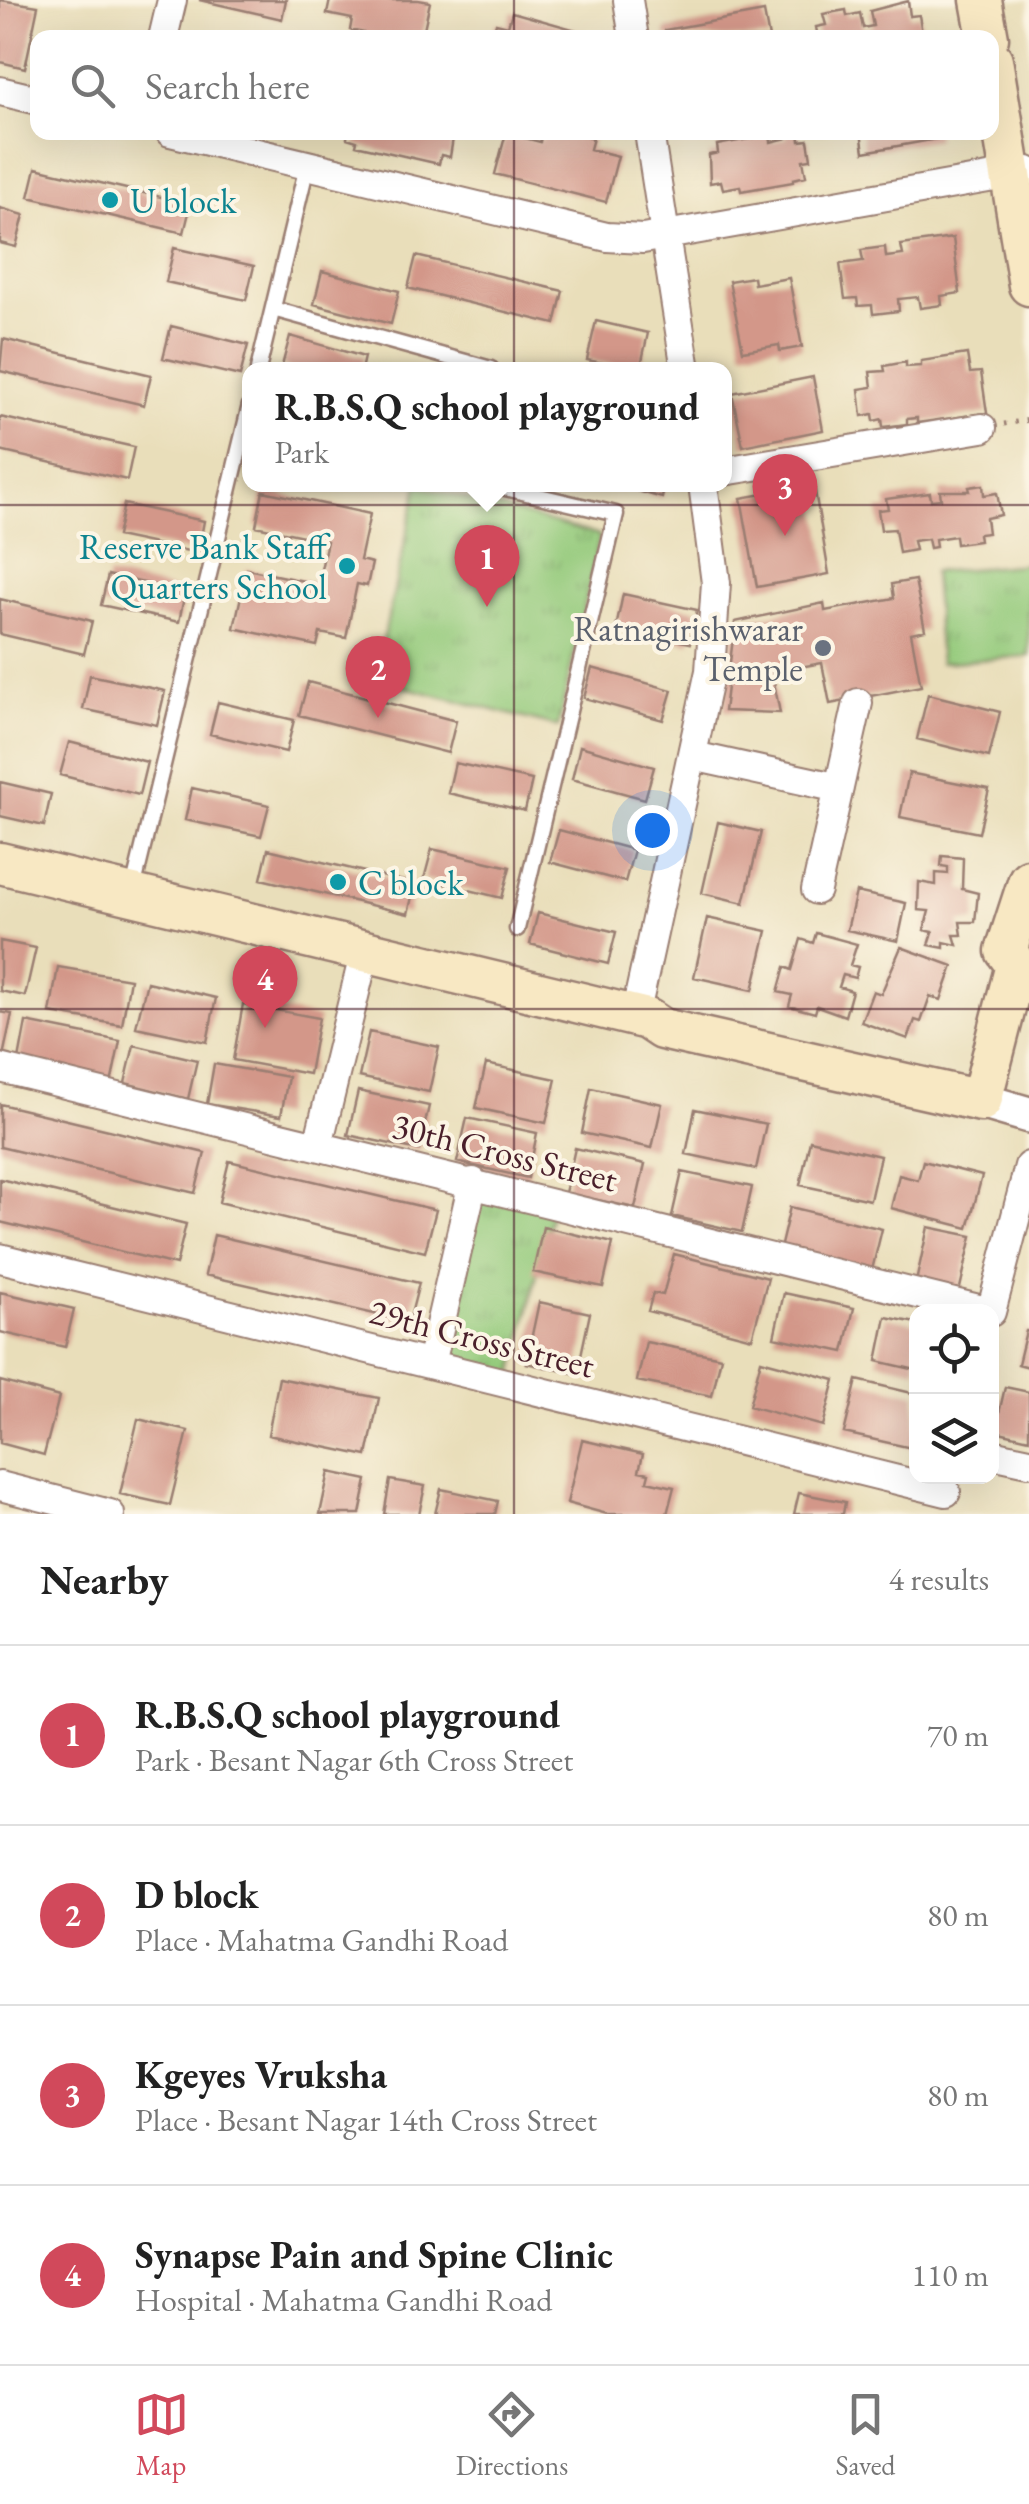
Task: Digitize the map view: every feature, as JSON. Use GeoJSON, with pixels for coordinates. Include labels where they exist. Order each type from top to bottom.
{"type":"FeatureCollection","features":[{"type":"Feature","properties":{"kind":"main road"},"geometry":{"type":"LineString","coordinates":[[981,0],[987,30]]}},
{"type":"Feature","properties":{"kind":"main road"},"geometry":{"type":"LineString","coordinates":[[999,88],[1020,172],[1029,285]]}},
{"type":"Feature","properties":{"kind":"main road"},"geometry":{"type":"LineString","coordinates":[[0,863],[641,1018],[662,1029],[971,1089],[993,960],[1006,951],[1029,880]]}},
{"type":"Feature","properties":{"kind":"street"},"geometry":{"type":"LineString","coordinates":[[165,30],[172,0]]}},
{"type":"Feature","properties":{"kind":"street"},"geometry":{"type":"LineString","coordinates":[[628,0],[633,30]]}},
{"type":"Feature","properties":{"kind":"street"},"geometry":{"type":"LineString","coordinates":[[0,91],[30,98]]}},
{"type":"Feature","properties":{"kind":"street"},"geometry":{"type":"LineString","coordinates":[[202,140],[607,237],[643,238],[1020,172]]}},
{"type":"Feature","properties":{"kind":"street"},"geometry":{"type":"LineString","coordinates":[[651,140],[685,362]]}},
{"type":"Feature","properties":{"kind":"street"},"geometry":{"type":"LineString","coordinates":[[732,470],[982,428]]}},
{"type":"Feature","properties":{"kind":"street"},"geometry":{"type":"LineString","coordinates":[[641,1018],[715,632],[716,583],[703,492]]}},
{"type":"Feature","properties":{"kind":"street"},"geometry":{"type":"LineString","coordinates":[[816,890],[858,703]]}},
{"type":"Feature","properties":{"kind":"street"},"geometry":{"type":"LineString","coordinates":[[693,756],[839,788]]}},
{"type":"Feature","properties":{"kind":"street"},"geometry":{"type":"LineString","coordinates":[[318,1145],[365,951]]}},
{"type":"Feature","properties":{"kind":"street","name":"30th Cross Street"},"geometry":{"type":"LineString","coordinates":[[0,1068],[959,1304]]}},
{"type":"Feature","properties":{"kind":"street"},"geometry":{"type":"LineString","coordinates":[[971,1089],[1029,1094]]}},
{"type":"Feature","properties":{"kind":"street"},"geometry":{"type":"LineString","coordinates":[[971,1089],[1029,1115]]}},
{"type":"Feature","properties":{"kind":"street"},"geometry":{"type":"LineString","coordinates":[[994,1304],[1020,1241],[1029,1166]]}},
{"type":"Feature","properties":{"kind":"street"},"geometry":{"type":"LineString","coordinates":[[431,1364],[473,1182]]}},
{"type":"Feature","properties":{"kind":"street","name":"29th Cross Street"},"geometry":{"type":"LineString","coordinates":[[0,1258],[944,1494]]}},
{"type":"Feature","properties":{"kind":"street"},"geometry":{"type":"LineString","coordinates":[[999,1456],[1029,1462]]}},
{"type":"Feature","properties":{"kind":"street"},"geometry":{"type":"LineString","coordinates":[[0,1486],[110,1514]]}},
{"type":"Feature","properties":{"kind":"lane"},"geometry":{"type":"LineString","coordinates":[[260,362],[307,166]]}},
{"type":"Feature","properties":{"kind":"lane"},"geometry":{"type":"LineString","coordinates":[[272,308],[466,362]]}},
{"type":"Feature","properties":{"kind":"lane"},"geometry":{"type":"LineString","coordinates":[[132,895],[242,448]]}},
{"type":"Feature","properties":{"kind":"lane"},"geometry":{"type":"LineString","coordinates":[[517,929],[616,514],[522,492]]}},
{"type":"Feature","properties":{"kind":"green space"},"geometry":{"type":"Polygon","coordinates":[[[416,492],[443,492],[600,536],[558,727],[374,679],[416,492]]]}},
{"type":"Feature","properties":{"kind":"green space"},"geometry":{"type":"Polygon","coordinates":[[[1029,564],[1029,656],[940,663],[933,572],[1029,564]]]}},
{"type":"Feature","properties":{"kind":"green space"},"geometry":{"type":"Polygon","coordinates":[[[475,1191],[552,1210],[513,1376],[436,1356],[475,1191]]]}},
{"type":"Feature","properties":{"kind":"building"},"geometry":{"type":"Polygon","coordinates":[[[0,0],[38,6],[25,68],[0,62],[0,0]]]}},
{"type":"Feature","properties":{"kind":"building"},"geometry":{"type":"Polygon","coordinates":[[[199,0],[286,0],[282,19],[199,0]]]}},
{"type":"Feature","properties":{"kind":"building"},"geometry":{"type":"Polygon","coordinates":[[[330,0],[430,2],[424,30],[350,30],[352,19],[327,14],[330,0]]]}},
{"type":"Feature","properties":{"kind":"building"},"geometry":{"type":"Polygon","coordinates":[[[908,1],[910,16],[919,15],[922,30],[817,30],[826,25],[823,14],[846,10],[847,16],[860,13],[863,28],[873,26],[870,11],[908,1]]]}},
{"type":"Feature","properties":{"kind":"building"},"geometry":{"type":"Polygon","coordinates":[[[512,12],[576,30],[494,30],[496,23],[508,26],[512,12]]]}},
{"type":"Feature","properties":{"kind":"building"},"geometry":{"type":"Polygon","coordinates":[[[764,12],[767,30],[665,30],[764,12]]]}},
{"type":"Feature","properties":{"kind":"building"},"geometry":{"type":"Polygon","coordinates":[[[354,140],[453,140],[450,157],[441,155],[439,164],[356,145],[354,140]]]}},
{"type":"Feature","properties":{"kind":"building"},"geometry":{"type":"Polygon","coordinates":[[[504,140],[592,140],[590,149],[618,156],[606,202],[495,174],[504,140]]]}},
{"type":"Feature","properties":{"kind":"building"},"geometry":{"type":"Polygon","coordinates":[[[744,140],[808,140],[811,159],[803,160],[806,176],[741,191],[740,186],[723,189],[721,181],[710,183],[709,155],[718,153],[717,145],[744,140]]]}},
{"type":"Feature","properties":{"kind":"building"},"geometry":{"type":"Polygon","coordinates":[[[862,140],[931,140],[864,152],[862,140]]]}},
{"type":"Feature","properties":{"kind":"building","name":"U block"},"geometry":{"type":"Polygon","coordinates":[[[36,168],[191,204],[184,233],[29,197],[36,168]]]}},
{"type":"Feature","properties":{"kind":"building"},"geometry":{"type":"Polygon","coordinates":[[[0,208],[24,215],[16,247],[0,243],[0,208]]]}},
{"type":"Feature","properties":{"kind":"building"},"geometry":{"type":"Polygon","coordinates":[[[953,238],[960,293],[941,296],[942,305],[920,308],[918,297],[898,299],[899,311],[873,314],[872,305],[858,306],[857,298],[845,299],[840,264],[863,261],[861,250],[885,247],[886,257],[903,255],[901,245],[953,238]]]}},
{"type":"Feature","properties":{"kind":"building"},"geometry":{"type":"Polygon","coordinates":[[[174,248],[254,266],[246,300],[166,282],[174,248]]]}},
{"type":"Feature","properties":{"kind":"building"},"geometry":{"type":"Polygon","coordinates":[[[416,256],[563,291],[555,324],[408,288],[416,256]]]}},
{"type":"Feature","properties":{"kind":"building"},"geometry":{"type":"Polygon","coordinates":[[[322,271],[399,291],[391,324],[314,304],[322,271]]]}},
{"type":"Feature","properties":{"kind":"building"},"geometry":{"type":"Polygon","coordinates":[[[753,277],[754,284],[789,278],[802,347],[780,351],[779,345],[743,351],[729,281],[753,277]]]}},
{"type":"Feature","properties":{"kind":"building"},"geometry":{"type":"Polygon","coordinates":[[[596,321],[648,333],[642,362],[587,360],[596,321]]]}},
{"type":"Feature","properties":{"kind":"building"},"geometry":{"type":"Polygon","coordinates":[[[171,326],[248,345],[240,376],[163,358],[171,326]]]}},
{"type":"Feature","properties":{"kind":"building"},"geometry":{"type":"Polygon","coordinates":[[[290,336],[364,357],[363,362],[283,362],[290,336]]]}},
{"type":"Feature","properties":{"kind":"building"},"geometry":{"type":"Polygon","coordinates":[[[3,339],[151,375],[144,405],[0,371],[3,339]]]}},
{"type":"Feature","properties":{"kind":"building"},"geometry":{"type":"Polygon","coordinates":[[[967,354],[970,373],[981,372],[987,413],[917,423],[917,418],[907,419],[907,424],[883,427],[882,419],[874,421],[873,414],[862,416],[859,389],[872,387],[870,372],[885,371],[884,366],[906,362],[906,367],[921,366],[921,361],[967,354]]]}},
{"type":"Feature","properties":{"kind":"building"},"geometry":{"type":"Polygon","coordinates":[[[813,377],[823,430],[743,446],[732,393],[813,377]]]}},
{"type":"Feature","properties":{"kind":"building"},"geometry":{"type":"Polygon","coordinates":[[[0,417],[134,447],[127,480],[0,451],[0,417]]]}},
{"type":"Feature","properties":{"kind":"building"},"geometry":{"type":"Polygon","coordinates":[[[814,485],[829,574],[757,587],[741,498],[814,485]]]}},
{"type":"Feature","properties":{"kind":"building"},"geometry":{"type":"Polygon","coordinates":[[[983,485],[984,495],[997,493],[1001,515],[986,518],[988,533],[978,534],[979,541],[956,544],[955,536],[935,539],[936,547],[930,548],[928,539],[913,541],[915,550],[899,553],[895,529],[881,530],[878,510],[888,509],[886,499],[930,493],[931,500],[941,499],[940,491],[970,491],[969,487],[983,485]]]}},
{"type":"Feature","properties":{"kind":"building","name":"Reserve Bank Staff Quarters School"},"geometry":{"type":"Polygon","coordinates":[[[263,492],[370,514],[360,560],[372,563],[367,586],[357,584],[346,638],[320,633],[317,646],[234,628],[247,569],[318,584],[327,541],[256,526],[263,492]]]}},
{"type":"Feature","properties":{"kind":"building"},"geometry":{"type":"Polygon","coordinates":[[[641,492],[663,492],[662,498],[641,492]]]}},
{"type":"Feature","properties":{"kind":"building"},"geometry":{"type":"Polygon","coordinates":[[[124,504],[204,521],[198,553],[117,536],[124,504]]]}},
{"type":"Feature","properties":{"kind":"building"},"geometry":{"type":"Polygon","coordinates":[[[108,575],[185,592],[179,622],[101,605],[108,575]]]}},
{"type":"Feature","properties":{"kind":"building","name":"Ratnagirishwarar Temple"},"geometry":{"type":"Polygon","coordinates":[[[915,580],[925,630],[911,633],[921,686],[830,704],[822,663],[772,672],[780,713],[724,711],[735,622],[824,603],[825,611],[894,598],[892,584],[915,580]]]}},
{"type":"Feature","properties":{"kind":"building"},"geometry":{"type":"Polygon","coordinates":[[[623,594],[697,610],[690,643],[616,628],[623,594]]]}},
{"type":"Feature","properties":{"kind":"building"},"geometry":{"type":"Polygon","coordinates":[[[0,599],[92,621],[84,654],[0,634],[0,599]]]}},
{"type":"Feature","properties":{"kind":"building"},"geometry":{"type":"Polygon","coordinates":[[[592,668],[672,690],[663,720],[584,698],[592,668]]]}},
{"type":"Feature","properties":{"kind":"building"},"geometry":{"type":"Polygon","coordinates":[[[90,675],[165,691],[157,725],[83,709],[90,675]]]}},
{"type":"Feature","properties":{"kind":"building"},"geometry":{"type":"Polygon","coordinates":[[[308,682],[456,721],[448,753],[299,715],[308,682]]]}},
{"type":"Feature","properties":{"kind":"building"},"geometry":{"type":"Polygon","coordinates":[[[928,694],[1000,712],[989,757],[917,739],[928,694]]]}},
{"type":"Feature","properties":{"kind":"building"},"geometry":{"type":"Polygon","coordinates":[[[218,702],[294,720],[286,752],[210,734],[218,702]]]}},
{"type":"Feature","properties":{"kind":"building"},"geometry":{"type":"Polygon","coordinates":[[[69,742],[147,762],[139,795],[60,775],[69,742]]]}},
{"type":"Feature","properties":{"kind":"building"},"geometry":{"type":"Polygon","coordinates":[[[580,746],[654,767],[645,799],[572,779],[580,746]]]}},
{"type":"Feature","properties":{"kind":"building"},"geometry":{"type":"Polygon","coordinates":[[[455,763],[532,780],[525,811],[448,793],[455,763]]]}},
{"type":"Feature","properties":{"kind":"building"},"geometry":{"type":"Polygon","coordinates":[[[909,773],[989,789],[979,833],[900,817],[909,773]]]}},
{"type":"Feature","properties":{"kind":"building"},"geometry":{"type":"Polygon","coordinates":[[[0,782],[51,794],[44,826],[0,816],[0,782]]]}},
{"type":"Feature","properties":{"kind":"building"},"geometry":{"type":"Polygon","coordinates":[[[192,788],[269,805],[261,836],[185,820],[192,788]]]}},
{"type":"Feature","properties":{"kind":"building"},"geometry":{"type":"Polygon","coordinates":[[[718,822],[761,832],[744,903],[702,893],[718,822]]]}},
{"type":"Feature","properties":{"kind":"building"},"geometry":{"type":"Polygon","coordinates":[[[559,830],[634,850],[625,882],[550,862],[559,830]]]}},
{"type":"Feature","properties":{"kind":"building","name":"C block"},"geometry":{"type":"Polygon","coordinates":[[[268,849],[415,884],[408,914],[261,879],[268,849]]]}},
{"type":"Feature","properties":{"kind":"building"},"geometry":{"type":"Polygon","coordinates":[[[432,849],[510,867],[502,898],[424,879],[432,849]]]}},
{"type":"Feature","properties":{"kind":"building"},"geometry":{"type":"Polygon","coordinates":[[[942,856],[963,858],[962,889],[978,893],[975,922],[960,922],[962,935],[954,935],[957,945],[944,942],[944,948],[929,945],[933,932],[924,930],[929,911],[918,910],[919,882],[936,885],[936,873],[948,874],[948,867],[941,866],[942,856]]]}},
{"type":"Feature","properties":{"kind":"building"},"geometry":{"type":"Polygon","coordinates":[[[856,892],[906,903],[898,941],[847,930],[856,892]]]}},
{"type":"Feature","properties":{"kind":"building"},"geometry":{"type":"Polygon","coordinates":[[[538,913],[616,932],[608,964],[530,944],[538,913]]]}},
{"type":"Feature","properties":{"kind":"building"},"geometry":{"type":"Polygon","coordinates":[[[707,918],[767,931],[753,990],[694,977],[707,918]]]}},
{"type":"Feature","properties":{"kind":"building"},"geometry":{"type":"Polygon","coordinates":[[[816,933],[857,944],[850,965],[858,967],[855,978],[843,975],[839,987],[852,991],[845,1016],[817,1006],[815,1013],[789,1006],[792,995],[778,992],[785,967],[792,970],[801,939],[813,943],[816,933]]]}},
{"type":"Feature","properties":{"kind":"building"},"geometry":{"type":"Polygon","coordinates":[[[0,941],[36,948],[25,996],[0,991],[0,941]]]}},
{"type":"Feature","properties":{"kind":"building"},"geometry":{"type":"Polygon","coordinates":[[[901,947],[953,966],[941,1000],[930,996],[921,1022],[915,1020],[908,1039],[861,1022],[873,991],[881,994],[901,947]]]}},
{"type":"Feature","properties":{"kind":"building"},"geometry":{"type":"Polygon","coordinates":[[[58,967],[130,979],[122,1025],[50,1013],[58,967]]]}},
{"type":"Feature","properties":{"kind":"building"},"geometry":{"type":"Polygon","coordinates":[[[147,982],[216,998],[207,1042],[136,1027],[147,982]]]}},
{"type":"Feature","properties":{"kind":"building"},"geometry":{"type":"Polygon","coordinates":[[[243,1004],[319,1018],[309,1074],[233,1060],[243,1004]]]}},
{"type":"Feature","properties":{"kind":"building"},"geometry":{"type":"Polygon","coordinates":[[[0,1012],[12,1014],[2,1061],[0,1061],[0,1012]]]}},
{"type":"Feature","properties":{"kind":"building"},"geometry":{"type":"Polygon","coordinates":[[[26,1022],[120,1041],[111,1084],[18,1065],[26,1022]]]}},
{"type":"Feature","properties":{"kind":"building"},"geometry":{"type":"Polygon","coordinates":[[[369,1032],[439,1047],[429,1092],[359,1077],[369,1032]]]}},
{"type":"Feature","properties":{"kind":"building"},"geometry":{"type":"Polygon","coordinates":[[[134,1045],[197,1060],[188,1099],[125,1083],[134,1045]]]}},
{"type":"Feature","properties":{"kind":"building"},"geometry":{"type":"Polygon","coordinates":[[[214,1064],[288,1077],[281,1116],[207,1104],[214,1064]]]}},
{"type":"Feature","properties":{"kind":"building"},"geometry":{"type":"Polygon","coordinates":[[[486,1064],[556,1079],[546,1123],[476,1108],[486,1064]]]}},
{"type":"Feature","properties":{"kind":"building"},"geometry":{"type":"Polygon","coordinates":[[[591,1088],[662,1104],[652,1148],[582,1133],[591,1088]]]}},
{"type":"Feature","properties":{"kind":"building"},"geometry":{"type":"Polygon","coordinates":[[[358,1091],[429,1106],[419,1150],[348,1135],[358,1091]]]}},
{"type":"Feature","properties":{"kind":"building"},"geometry":{"type":"Polygon","coordinates":[[[0,1104],[205,1153],[195,1193],[0,1147],[0,1104]]]}},
{"type":"Feature","properties":{"kind":"building"},"geometry":{"type":"Polygon","coordinates":[[[695,1109],[766,1124],[756,1169],[686,1154],[695,1109]]]}},
{"type":"Feature","properties":{"kind":"building"},"geometry":{"type":"Polygon","coordinates":[[[467,1118],[537,1133],[528,1178],[457,1162],[467,1118]]]}},
{"type":"Feature","properties":{"kind":"building"},"geometry":{"type":"Polygon","coordinates":[[[810,1140],[880,1156],[870,1200],[800,1185],[810,1140]]]}},
{"type":"Feature","properties":{"kind":"building"},"geometry":{"type":"Polygon","coordinates":[[[575,1148],[645,1164],[635,1208],[565,1193],[575,1148]]]}},
{"type":"Feature","properties":{"kind":"building"},"geometry":{"type":"Polygon","coordinates":[[[229,1161],[436,1210],[425,1252],[219,1202],[229,1161]]]}},
{"type":"Feature","properties":{"kind":"building"},"geometry":{"type":"Polygon","coordinates":[[[923,1161],[982,1176],[968,1228],[891,1208],[899,1175],[918,1180],[923,1161]]]}},
{"type":"Feature","properties":{"kind":"building"},"geometry":{"type":"Polygon","coordinates":[[[682,1172],[752,1187],[742,1232],[672,1216],[682,1172]]]}},
{"type":"Feature","properties":{"kind":"building"},"geometry":{"type":"Polygon","coordinates":[[[0,1179],[186,1224],[176,1265],[0,1222],[0,1179]]]}},
{"type":"Feature","properties":{"kind":"building"},"geometry":{"type":"Polygon","coordinates":[[[790,1207],[882,1229],[872,1270],[780,1249],[790,1207]]]}},
{"type":"Feature","properties":{"kind":"building"},"geometry":{"type":"Polygon","coordinates":[[[543,1227],[613,1243],[603,1287],[533,1272],[543,1227]]]}},
{"type":"Feature","properties":{"kind":"building"},"geometry":{"type":"Polygon","coordinates":[[[928,1227],[972,1236],[957,1301],[914,1291],[928,1227]]]}},
{"type":"Feature","properties":{"kind":"building"},"geometry":{"type":"Polygon","coordinates":[[[214,1235],[419,1283],[409,1322],[205,1275],[214,1235]]]}},
{"type":"Feature","properties":{"kind":"building"},"geometry":{"type":"Polygon","coordinates":[[[674,1254],[768,1278],[752,1338],[648,1311],[653,1293],[663,1295],[674,1254]]]}},
{"type":"Feature","properties":{"kind":"building"},"geometry":{"type":"Polygon","coordinates":[[[0,1292],[74,1309],[65,1347],[0,1332],[0,1292]]]}},
{"type":"Feature","properties":{"kind":"building"},"geometry":{"type":"Polygon","coordinates":[[[784,1293],[854,1308],[844,1352],[774,1337],[784,1293]]]}},
{"type":"Feature","properties":{"kind":"building"},"geometry":{"type":"Polygon","coordinates":[[[539,1302],[590,1313],[577,1374],[526,1363],[539,1302]]]}},
{"type":"Feature","properties":{"kind":"building"},"geometry":{"type":"Polygon","coordinates":[[[886,1317],[909,1322],[909,1368],[877,1361],[886,1317]]]}},
{"type":"Feature","properties":{"kind":"building"},"geometry":{"type":"Polygon","coordinates":[[[1029,1331],[1029,1367],[1018,1364],[1029,1331]]]}},
{"type":"Feature","properties":{"kind":"building"},"geometry":{"type":"Polygon","coordinates":[[[646,1342],[721,1357],[712,1396],[637,1381],[646,1342]]]}},
{"type":"Feature","properties":{"kind":"building"},"geometry":{"type":"Polygon","coordinates":[[[761,1360],[835,1380],[823,1426],[749,1406],[761,1360]]]}},
{"type":"Feature","properties":{"kind":"building"},"geometry":{"type":"Polygon","coordinates":[[[279,1378],[379,1398],[367,1456],[268,1435],[279,1378]]]}},
{"type":"Feature","properties":{"kind":"building"},"geometry":{"type":"Polygon","coordinates":[[[857,1380],[909,1392],[909,1447],[844,1433],[857,1380]]]}},
{"type":"Feature","properties":{"kind":"building"},"geometry":{"type":"Polygon","coordinates":[[[0,1381],[59,1397],[44,1455],[0,1443],[0,1381]]]}},
{"type":"Feature","properties":{"kind":"building"},"geometry":{"type":"Polygon","coordinates":[[[1005,1387],[1029,1392],[1029,1439],[999,1432],[1005,1387]]]}},
{"type":"Feature","properties":{"kind":"building"},"geometry":{"type":"Polygon","coordinates":[[[138,1419],[188,1431],[170,1505],[120,1494],[138,1419]]]}},
{"type":"Feature","properties":{"kind":"building"},"geometry":{"type":"Polygon","coordinates":[[[582,1440],[643,1454],[639,1471],[649,1473],[647,1481],[674,1487],[667,1514],[607,1514],[567,1503],[582,1440]]]}},
{"type":"Feature","properties":{"kind":"building"},"geometry":{"type":"Polygon","coordinates":[[[329,1472],[367,1480],[360,1514],[320,1514],[329,1472]]]}},
{"type":"Feature","properties":{"kind":"building"},"geometry":{"type":"Polygon","coordinates":[[[390,1480],[425,1486],[419,1514],[384,1514],[390,1480]]]}},
{"type":"Feature","properties":{"kind":"building"},"geometry":{"type":"Polygon","coordinates":[[[441,1489],[498,1501],[495,1514],[435,1514],[441,1489]]]}},
{"type":"Feature","properties":{"kind":"building"},"geometry":{"type":"Polygon","coordinates":[[[799,1493],[845,1502],[843,1514],[794,1514],[799,1493]]]}},
{"type":"Feature","properties":{"kind":"place","name":"U block"},"geometry":{"type":"Point","coordinates":[110,200]}},
{"type":"Feature","properties":{"kind":"place","name":"Kgeyes Vruksha"},"geometry":{"type":"Point","coordinates":[785,536]}},
{"type":"Feature","properties":{"kind":"place","name":"Reserve Bank Staff Quarters School"},"geometry":{"type":"Point","coordinates":[347,566]}},
{"type":"Feature","properties":{"kind":"place","name":"R.B.S.Q school playground"},"geometry":{"type":"Point","coordinates":[487,607]}},
{"type":"Feature","properties":{"kind":"place","name":"Ratnagirishwarar Temple"},"geometry":{"type":"Point","coordinates":[823,648]}},
{"type":"Feature","properties":{"kind":"place","name":"D block"},"geometry":{"type":"Point","coordinates":[378,718]}},
{"type":"Feature","properties":{"kind":"place","name":"C block"},"geometry":{"type":"Point","coordinates":[338,882]}},
{"type":"Feature","properties":{"kind":"place","name":"Synapse Pain and Spine Clinic"},"geometry":{"type":"Point","coordinates":[265,1028]}}]}
